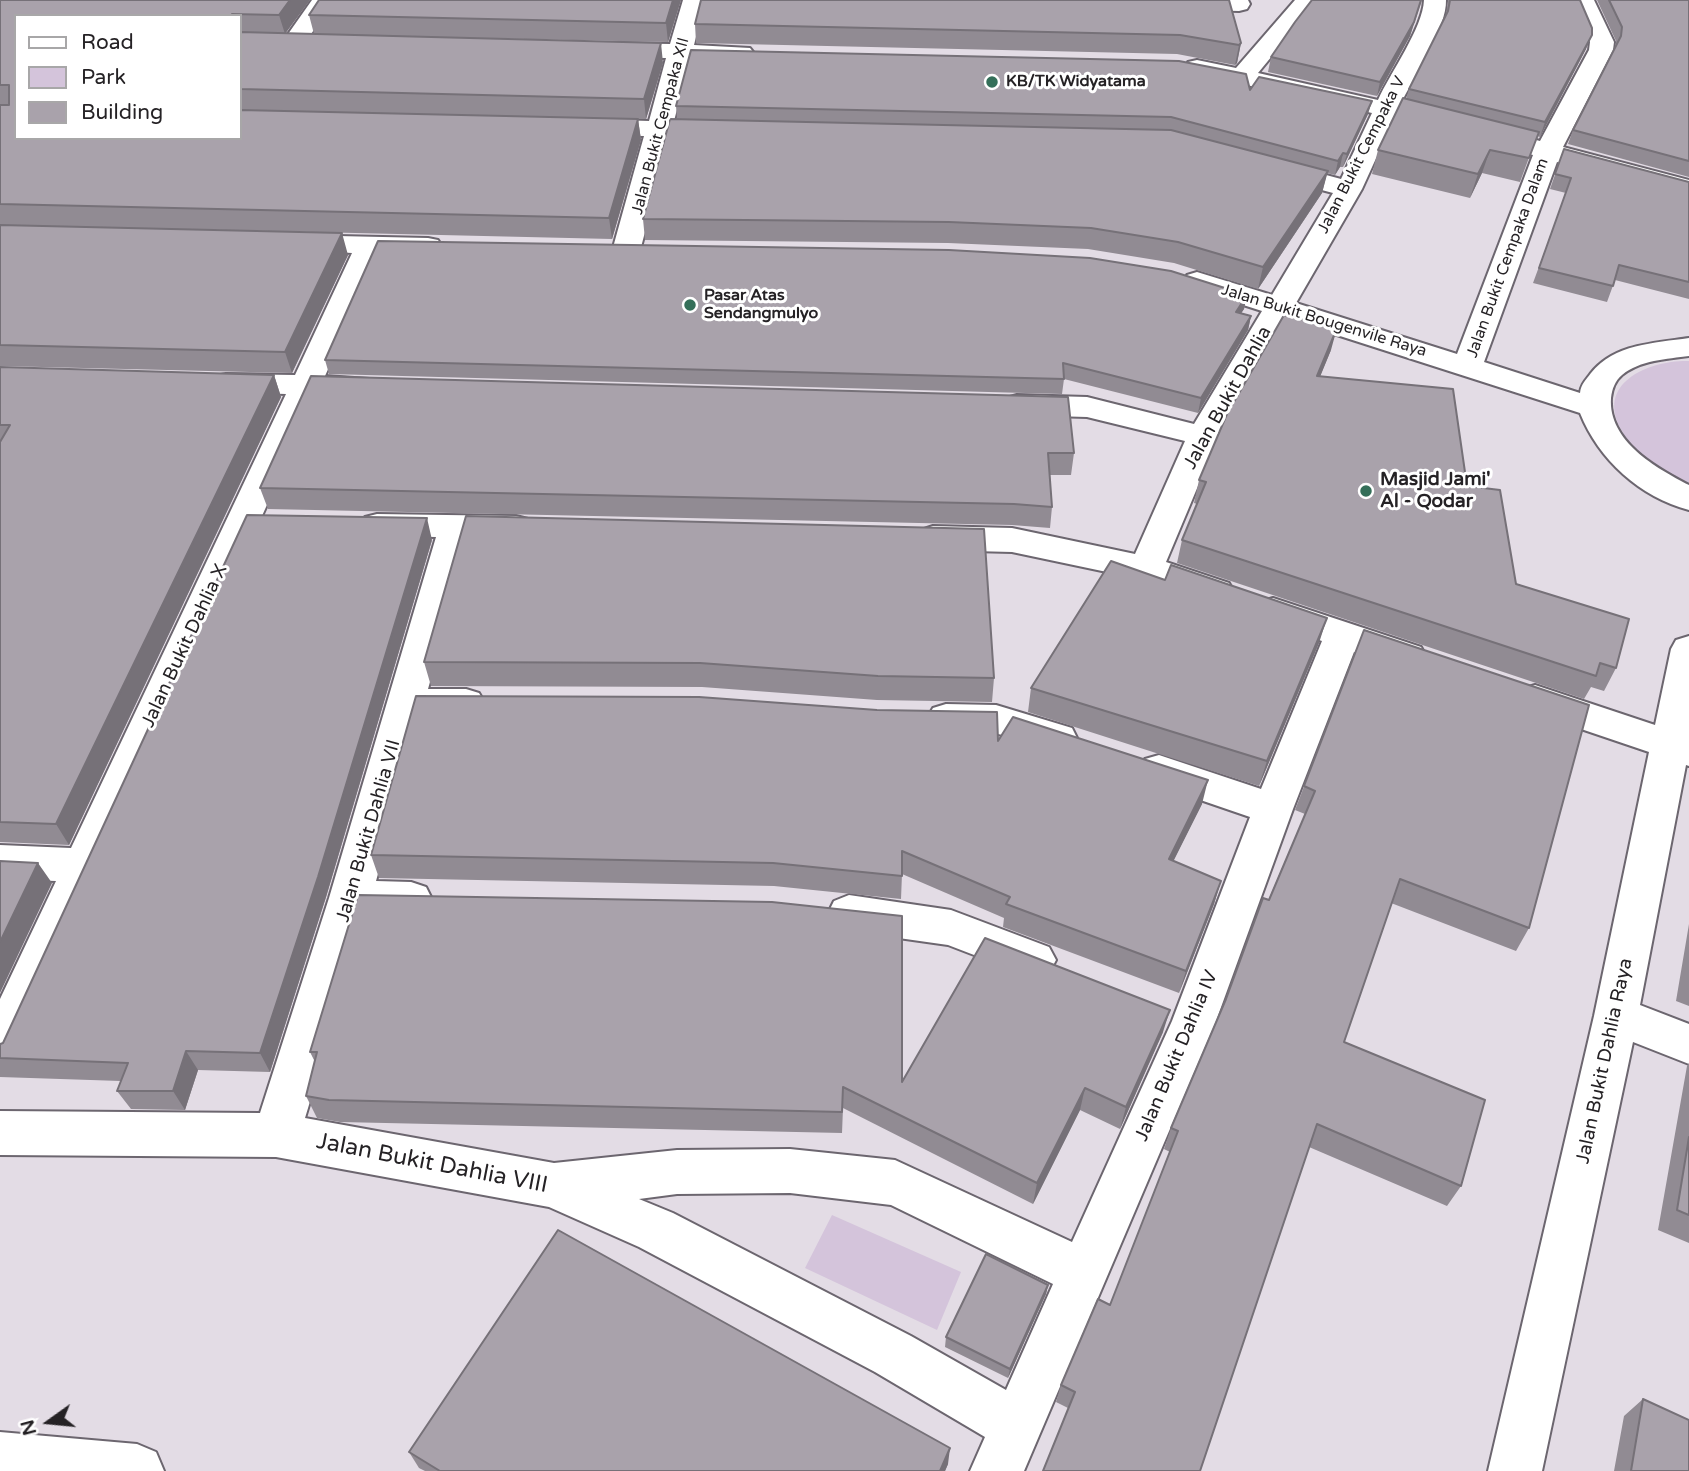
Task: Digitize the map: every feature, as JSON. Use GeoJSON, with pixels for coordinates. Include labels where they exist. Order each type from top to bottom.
{"type":"FeatureCollection","features":[{"type":"Feature","properties":{"kind":"street"},"geometry":{"type":"LineString","coordinates":[[293,44],[323,0]]}},
{"type":"Feature","properties":{"kind":"street","name":"Jalan Bukit Cempaka XII"},"geometry":{"type":"LineString","coordinates":[[627,251],[694,0]]}},
{"type":"Feature","properties":{"kind":"street"},"geometry":{"type":"LineString","coordinates":[[1102,0],[1239,18],[1242,75]]}},
{"type":"Feature","properties":{"kind":"street"},"geometry":{"type":"LineString","coordinates":[[1242,75],[1307,0]]}},
{"type":"Feature","properties":{"kind":"street","name":"Jalan Bukit Cempaka V"},"geometry":{"type":"LineString","coordinates":[[1279,306],[1349,189],[1420,44],[1435,7],[1435,0]]}},
{"type":"Feature","properties":{"kind":"street","name":"Jalan Bukit Cempaka Dalam"},"geometry":{"type":"LineString","coordinates":[[1468,365],[1548,151],[1601,50],[1602,42],[1583,0]]}},
{"type":"Feature","properties":{"kind":"street"},"geometry":{"type":"LineString","coordinates":[[266,44],[321,45]]}},
{"type":"Feature","properties":{"kind":"street"},"geometry":{"type":"LineString","coordinates":[[584,50],[761,54]]}},
{"type":"Feature","properties":{"kind":"street"},"geometry":{"type":"LineString","coordinates":[[1177,64],[1242,75],[1386,109],[1689,188]]}},
{"type":"Feature","properties":{"kind":"street"},"geometry":{"type":"LineString","coordinates":[[568,127],[740,131]]}},
{"type":"Feature","properties":{"kind":"street"},"geometry":{"type":"LineString","coordinates":[[1246,162],[1349,189]]}},
{"type":"Feature","properties":{"kind":"street"},"geometry":{"type":"LineString","coordinates":[[261,242],[451,247]]}},
{"type":"Feature","properties":{"kind":"street","name":"Jalan Bukit Dahlia X"},"geometry":{"type":"LineString","coordinates":[[0,1047],[370,245]]}},
{"type":"Feature","properties":{"kind":"street","name":"Jalan Bukit Bougenvile Raya"},"geometry":{"type":"LineString","coordinates":[[1174,275],[1468,365],[1593,407]]}},
{"type":"Feature","properties":{"kind":"street","name":"Jalan Bukit Dahlia"},"geometry":{"type":"LineString","coordinates":[[1146,568],[1203,436],[1279,306]]}},
{"type":"Feature","properties":{"kind":"street"},"geometry":{"type":"LineString","coordinates":[[1689,347],[1639,353],[1619,362],[1604,374],[1595,390],[1593,407],[1598,426],[1611,445],[1630,464],[1655,482],[1689,499]]}},
{"type":"Feature","properties":{"kind":"street"},"geometry":{"type":"LineString","coordinates":[[195,382],[391,387]]}},
{"type":"Feature","properties":{"kind":"street"},"geometry":{"type":"LineString","coordinates":[[990,404],[1087,407],[1203,436]]}},
{"type":"Feature","properties":{"kind":"street"},"geometry":{"type":"LineString","coordinates":[[241,523],[281,524]]}},
{"type":"Feature","properties":{"kind":"street"},"geometry":{"type":"LineString","coordinates":[[348,524],[553,528]]}},
{"type":"Feature","properties":{"kind":"street","name":"Jalan Bukit Dahlia VII"},"geometry":{"type":"LineString","coordinates":[[276,1135],[350,898],[456,526]]}},
{"type":"Feature","properties":{"kind":"street"},"geometry":{"type":"LineString","coordinates":[[901,537],[1012,540],[1146,568],[1434,665]]}},
{"type":"Feature","properties":{"kind":"street","name":"Jalan Bukit Dahlia IV"},"geometry":{"type":"LineString","coordinates":[[997,1471],[1084,1273],[1175,1014],[1273,809],[1343,634]]}},
{"type":"Feature","properties":{"kind":"street","name":"Jalan Bukit Dahlia Raya"},"geometry":{"type":"LineString","coordinates":[[1515,1471],[1616,1016],[1679,748],[1689,649]]}},
{"type":"Feature","properties":{"kind":"street"},"geometry":{"type":"LineString","coordinates":[[1500,687],[1679,748]]}},
{"type":"Feature","properties":{"kind":"street"},"geometry":{"type":"LineString","coordinates":[[405,703],[500,703]]}},
{"type":"Feature","properties":{"kind":"street"},"geometry":{"type":"LineString","coordinates":[[916,718],[996,719],[1088,748]]}},
{"type":"Feature","properties":{"kind":"street"},"geometry":{"type":"LineString","coordinates":[[1128,760],[1273,809]]}},
{"type":"Feature","properties":{"kind":"street"},"geometry":{"type":"LineString","coordinates":[[0,862],[85,864]]}},
{"type":"Feature","properties":{"kind":"street"},"geometry":{"type":"LineString","coordinates":[[350,898],[447,900]]}},
{"type":"Feature","properties":{"kind":"street"},"geometry":{"type":"LineString","coordinates":[[812,909],[889,917],[951,928],[1066,972]]}},
{"type":"Feature","properties":{"kind":"street"},"geometry":{"type":"LineString","coordinates":[[1616,1016],[1689,1044]]}},
{"type":"Feature","properties":{"kind":"street","name":"Jalan Bukit Dahlia VIII"},"geometry":{"type":"LineString","coordinates":[[0,1133],[276,1135],[553,1185],[668,1237],[893,1354],[1016,1425]]}},
{"type":"Feature","properties":{"kind":"street"},"geometry":{"type":"LineString","coordinates":[[553,1185],[677,1172],[778,1171],[895,1183],[1084,1273]]}},
{"type":"Feature","properties":{"kind":"street"},"geometry":{"type":"LineString","coordinates":[[0,1458],[137,1471]]}},
{"type":"Feature","properties":{"kind":"green space"},"geometry":{"type":"Polygon","coordinates":[[[1689,361],[1689,483],[1661,468],[1635,448],[1622,431],[1615,414],[1615,400],[1620,387],[1643,370],[1689,361]]]}},
{"type":"Feature","properties":{"kind":"green space"},"geometry":{"type":"Polygon","coordinates":[[[832,1215],[961,1272],[937,1330],[805,1268],[832,1215]]]}},
{"type":"Feature","properties":{"kind":"building"},"geometry":{"type":"Polygon","coordinates":[[[0,0],[290,0],[279,15],[14,14],[14,140],[242,140],[242,110],[638,119],[609,218],[0,204],[0,105],[9,105],[9,85],[0,85],[0,0]]]}},
{"type":"Feature","properties":{"kind":"building"},"geometry":{"type":"Polygon","coordinates":[[[319,0],[673,0],[666,23],[309,15],[319,0]]]}},
{"type":"Feature","properties":{"kind":"building"},"geometry":{"type":"Polygon","coordinates":[[[701,0],[1229,0],[1241,43],[1239,45],[1180,35],[695,24],[701,0]]]}},
{"type":"Feature","properties":{"kind":"building"},"geometry":{"type":"Polygon","coordinates":[[[1312,0],[1421,0],[1414,22],[1380,82],[1271,57],[1312,0]]]}},
{"type":"Feature","properties":{"kind":"building"},"geometry":{"type":"Polygon","coordinates":[[[1450,0],[1580,0],[1592,28],[1592,35],[1545,122],[1409,89],[1448,11],[1450,0]]]}},
{"type":"Feature","properties":{"kind":"building"},"geometry":{"type":"Polygon","coordinates":[[[1609,0],[1689,0],[1689,161],[1573,130],[1621,36],[1622,27],[1609,0]]]}},
{"type":"Feature","properties":{"kind":"building"},"geometry":{"type":"Polygon","coordinates":[[[242,32],[661,43],[644,99],[242,89],[242,32]]]}},
{"type":"Feature","properties":{"kind":"building"},"geometry":{"type":"Polygon","coordinates":[[[691,50],[1179,61],[1246,74],[1250,90],[1259,77],[1372,101],[1347,154],[1343,153],[1338,161],[1171,117],[676,106],[691,50]]]}},
{"type":"Feature","properties":{"kind":"building"},"geometry":{"type":"Polygon","coordinates":[[[1403,98],[1539,132],[1529,158],[1490,150],[1478,174],[1378,150],[1403,98]]]}},
{"type":"Feature","properties":{"kind":"building"},"geometry":{"type":"Polygon","coordinates":[[[670,119],[1171,130],[1328,171],[1263,267],[1178,242],[1091,228],[949,222],[643,219],[670,119]]]}},
{"type":"Feature","properties":{"kind":"building"},"geometry":{"type":"Polygon","coordinates":[[[1564,149],[1689,182],[1689,282],[1619,265],[1613,286],[1539,268],[1571,178],[1555,174],[1564,149]]]}},
{"type":"Feature","properties":{"kind":"building"},"geometry":{"type":"Polygon","coordinates":[[[0,225],[342,233],[285,352],[0,345],[0,225]]]}},
{"type":"Feature","properties":{"kind":"building"},"geometry":{"type":"Polygon","coordinates":[[[378,241],[949,250],[1090,258],[1171,271],[1247,295],[1236,312],[1251,316],[1201,398],[1063,363],[1064,379],[325,360],[378,241]]]}},
{"type":"Feature","properties":{"kind":"building"},"geometry":{"type":"Polygon","coordinates":[[[1284,315],[1337,328],[1317,376],[1453,389],[1467,486],[1500,490],[1516,584],[1629,619],[1616,668],[1600,663],[1596,676],[1182,540],[1206,482],[1199,480],[1227,414],[1284,315]]]}},
{"type":"Feature","properties":{"kind":"building"},"geometry":{"type":"Polygon","coordinates":[[[0,367],[274,375],[56,824],[0,822],[0,442],[10,425],[0,425],[0,367]]]}},
{"type":"Feature","properties":{"kind":"building"},"geometry":{"type":"Polygon","coordinates":[[[311,376],[1068,397],[1074,453],[1048,453],[1052,507],[260,488],[311,376]]]}},
{"type":"Feature","properties":{"kind":"building"},"geometry":{"type":"Polygon","coordinates":[[[247,515],[427,518],[318,877],[260,1053],[186,1051],[173,1091],[117,1091],[128,1063],[0,1058],[0,1044],[3,1043],[247,515]]]}},
{"type":"Feature","properties":{"kind":"building"},"geometry":{"type":"Polygon","coordinates":[[[466,516],[984,529],[994,678],[878,676],[700,663],[424,662],[466,516]]]}},
{"type":"Feature","properties":{"kind":"building"},"geometry":{"type":"Polygon","coordinates":[[[1111,561],[1165,580],[1171,565],[1327,618],[1267,761],[1031,688],[1111,561]]]}},
{"type":"Feature","properties":{"kind":"building"},"geometry":{"type":"Polygon","coordinates":[[[1364,630],[1589,705],[1529,928],[1400,879],[1344,1042],[1485,1100],[1461,1186],[1317,1124],[1200,1471],[1043,1471],[1075,1392],[1061,1385],[1098,1299],[1110,1305],[1178,1131],[1171,1128],[1226,999],[1263,898],[1269,900],[1315,791],[1304,786],[1364,630]]]}},
{"type":"Feature","properties":{"kind":"building"},"geometry":{"type":"Polygon","coordinates":[[[416,696],[699,697],[877,710],[997,712],[998,741],[1013,717],[1208,780],[1169,859],[1221,881],[1186,971],[1006,904],[1010,897],[902,851],[902,876],[773,863],[371,855],[416,696]]]}},
{"type":"Feature","properties":{"kind":"building"},"geometry":{"type":"Polygon","coordinates":[[[0,861],[38,863],[0,942],[0,861]]]}},
{"type":"Feature","properties":{"kind":"building"},"geometry":{"type":"Polygon","coordinates":[[[358,895],[772,902],[902,916],[902,1082],[985,938],[1170,1010],[1126,1107],[1085,1088],[1037,1183],[843,1087],[842,1112],[329,1100],[306,1096],[317,1052],[310,1052],[358,895]]]}},
{"type":"Feature","properties":{"kind":"building"},"geometry":{"type":"Polygon","coordinates":[[[1689,1137],[1689,1215],[1677,1210],[1689,1137]]]}},
{"type":"Feature","properties":{"kind":"building"},"geometry":{"type":"Polygon","coordinates":[[[558,1230],[950,1448],[940,1471],[440,1471],[409,1452],[558,1230]]]}},
{"type":"Feature","properties":{"kind":"building"},"geometry":{"type":"Polygon","coordinates":[[[986,1254],[1048,1285],[1010,1369],[946,1337],[986,1254]]]}},
{"type":"Feature","properties":{"kind":"building"},"geometry":{"type":"Polygon","coordinates":[[[1643,1399],[1689,1420],[1689,1471],[1631,1471],[1643,1399]]]}},
{"type":"Feature","properties":{"kind":"place","name":"KB/TK Widyatama"},"geometry":{"type":"Point","coordinates":[992,82]}},
{"type":"Feature","properties":{"kind":"place","name":"Pasar Atas Sendangmulyo"},"geometry":{"type":"Point","coordinates":[690,305]}},
{"type":"Feature","properties":{"kind":"place","name":"Masjid Jami' Al - Qodar"},"geometry":{"type":"Point","coordinates":[1366,491]}}]}
